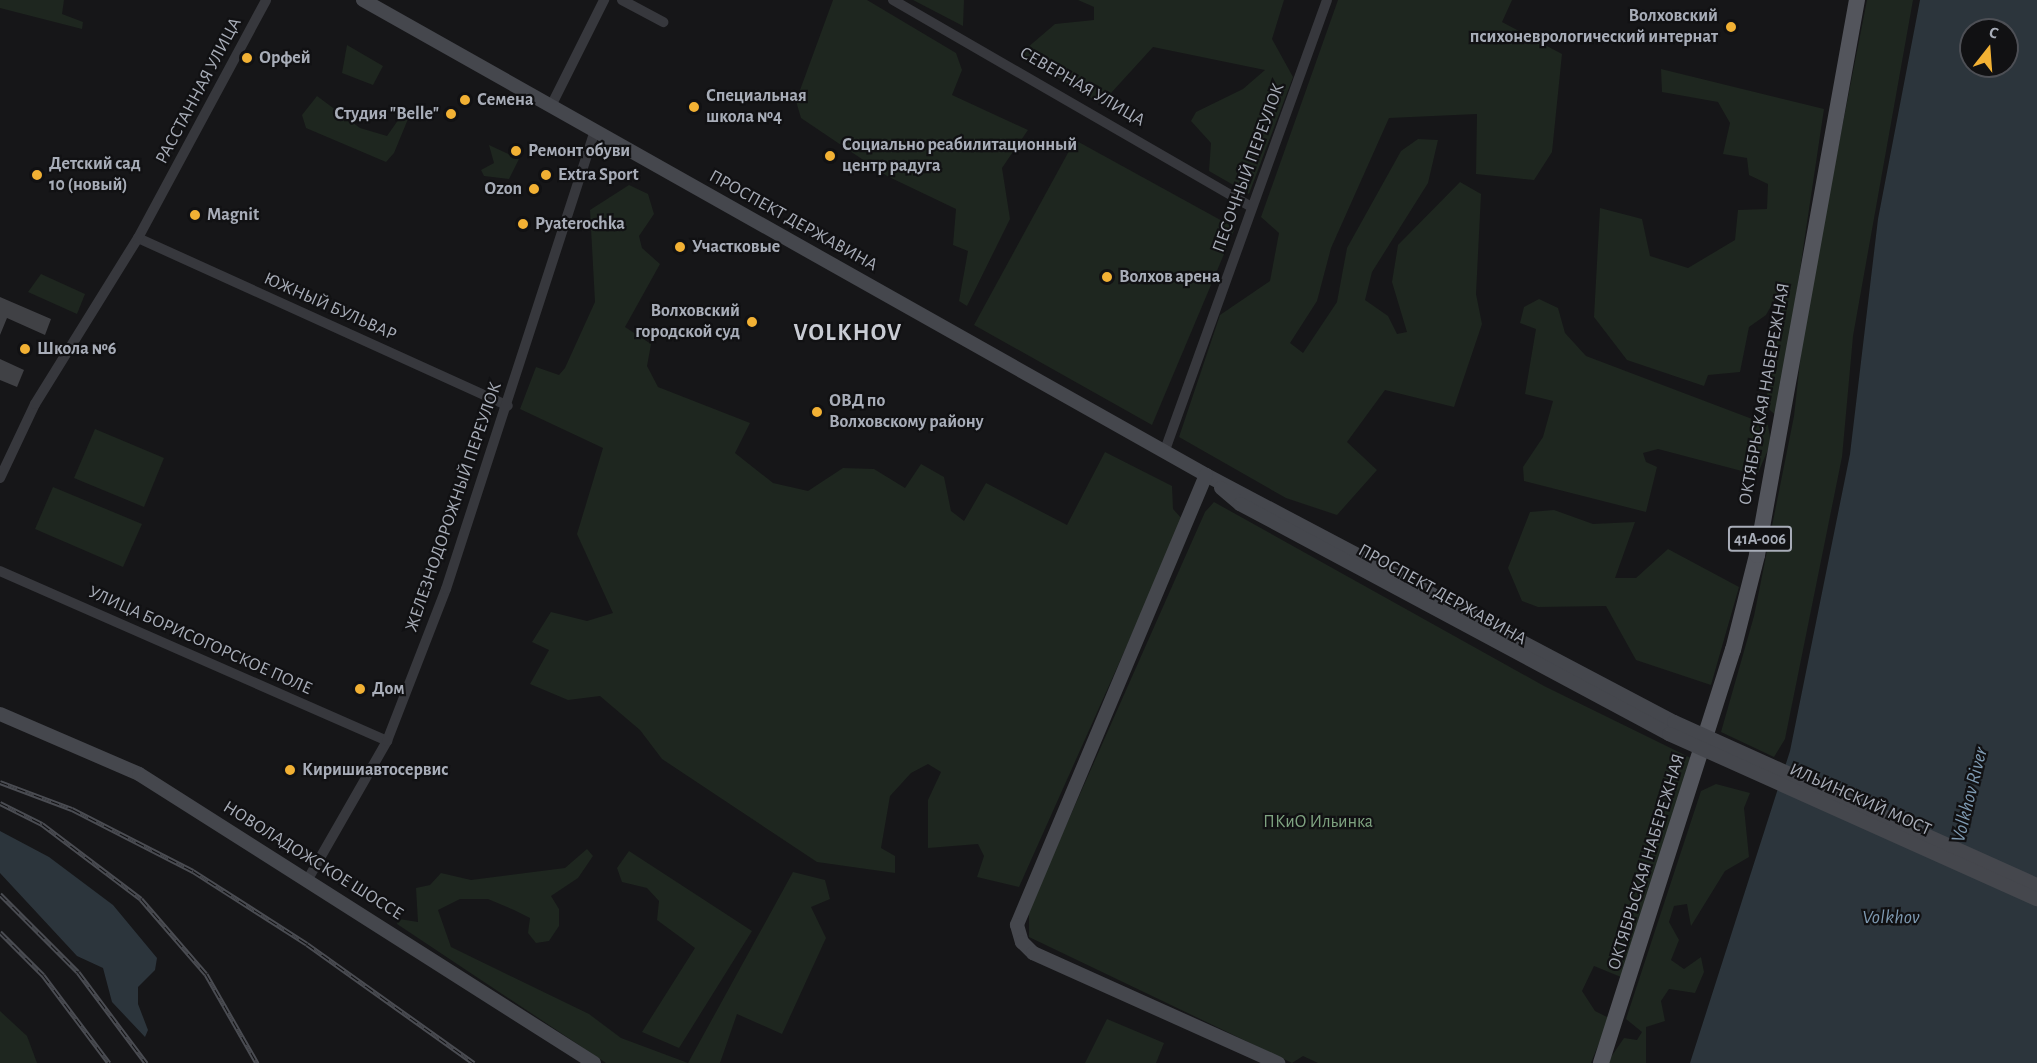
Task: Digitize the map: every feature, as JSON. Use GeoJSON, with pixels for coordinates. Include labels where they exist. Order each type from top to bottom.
{"type":"FeatureCollection","features":[{"type":"Feature","properties":{"kind":"main road","name":"ПРОСПЕКТ ДЕРЖАВИНА"},"geometry":{"type":"LineString","coordinates":[[363,0],[1206,475],[1671,728]]}},
{"type":"Feature","properties":{"kind":"main road","name":"ОКТЯБРЬСКАЯ НАБЕРЕЖНАЯ"},"geometry":{"type":"LineString","coordinates":[[1601,1063],[1733,650],[1757,555],[1857,0]]}},
{"type":"Feature","properties":{"kind":"main road"},"geometry":{"type":"LineString","coordinates":[[1206,475],[1017,925],[1022,942],[1033,953],[1278,1063]]}},
{"type":"Feature","properties":{"kind":"main road","name":"НОВОЛАДОЖСКОЕ ШОССЕ"},"geometry":{"type":"LineString","coordinates":[[0,714],[140,774],[594,1063]]}},
{"type":"Feature","properties":{"kind":"main road","name":"ИЛЬИНСКИЙ МОСТ"},"geometry":{"type":"LineString","coordinates":[[1671,728],[2037,885]]}},
{"type":"Feature","properties":{"kind":"main road","name":"ИЛЬИНСКИЙ МОСТ"},"geometry":{"type":"LineString","coordinates":[[1671,728],[2037,899]]}},
{"type":"Feature","properties":{"kind":"street","name":"РАССТАННАЯ УЛИЦА"},"geometry":{"type":"LineString","coordinates":[[0,478],[35,404],[138,238],[266,0]]}},
{"type":"Feature","properties":{"kind":"street"},"geometry":{"type":"LineString","coordinates":[[551,106],[604,0]]}},
{"type":"Feature","properties":{"kind":"street","name":"СЕВЕРНАЯ УЛИЦА"},"geometry":{"type":"LineString","coordinates":[[893,0],[1252,207]]}},
{"type":"Feature","properties":{"kind":"street","name":"ПЕСОЧНЫЙ ПЕРЕУЛОК"},"geometry":{"type":"LineString","coordinates":[[1165,450],[1327,0]]}},
{"type":"Feature","properties":{"kind":"street"},"geometry":{"type":"LineString","coordinates":[[625,1],[663,22]]}},
{"type":"Feature","properties":{"kind":"street","name":"ЖЕЛЕЗНОДОРОЖНЫЙ ПЕРЕУЛОК"},"geometry":{"type":"LineString","coordinates":[[308,879],[387,741],[508,406],[595,131]]}},
{"type":"Feature","properties":{"kind":"street","name":"ЮЖНЫЙ БУЛЬВАР"},"geometry":{"type":"LineString","coordinates":[[138,238],[508,406]]}},
{"type":"Feature","properties":{"kind":"street","name":"УЛИЦА БОРИСОГОРСКОЕ ПОЛЕ"},"geometry":{"type":"LineString","coordinates":[[0,571],[387,741]]}},
{"type":"Feature","properties":{"kind":"green space"},"geometry":{"type":"Polygon","coordinates":[[[0,0],[64,0],[62,14],[83,22],[82,29],[0,8],[0,0]]]}},
{"type":"Feature","properties":{"kind":"green space"},"geometry":{"type":"Polygon","coordinates":[[[833,0],[867,0],[956,53],[962,70],[952,95],[1028,130],[1002,168],[1010,219],[967,306],[959,301],[968,251],[953,245],[956,209],[887,176],[801,118],[796,101],[833,0]]]}},
{"type":"Feature","properties":{"kind":"green space"},"geometry":{"type":"Polygon","coordinates":[[[913,0],[964,0],[963,26],[913,0]]]}},
{"type":"Feature","properties":{"kind":"green space"},"geometry":{"type":"Polygon","coordinates":[[[1078,0],[1284,0],[1272,39],[1293,77],[1249,194],[1209,171],[1211,143],[1191,121],[1196,112],[1243,89],[1265,70],[1153,47],[1101,104],[1020,54],[1055,24],[1094,20],[1094,7],[1078,0]]]}},
{"type":"Feature","properties":{"kind":"green space"},"geometry":{"type":"Polygon","coordinates":[[[1338,0],[1512,0],[1502,22],[1562,54],[1552,152],[1534,180],[1476,174],[1477,114],[1389,118],[1331,248],[1317,301],[1290,343],[1303,353],[1337,302],[1347,248],[1401,151],[1418,139],[1438,140],[1428,183],[1372,272],[1365,300],[1388,316],[1397,334],[1407,332],[1392,282],[1398,245],[1460,182],[1481,194],[1476,294],[1482,324],[1454,407],[1385,390],[1347,442],[1377,470],[1337,515],[1286,498],[1179,437],[1220,315],[1270,281],[1279,233],[1261,217],[1338,0]]]}},
{"type":"Feature","properties":{"kind":"green space"},"geometry":{"type":"Polygon","coordinates":[[[1867,0],[1913,0],[1853,336],[1842,457],[1785,739],[1774,757],[1721,732],[1754,616],[1794,416],[1805,317],[1867,0]]]}},
{"type":"Feature","properties":{"kind":"green space"},"geometry":{"type":"Polygon","coordinates":[[[347,45],[383,66],[373,85],[342,73],[347,45]]]}},
{"type":"Feature","properties":{"kind":"green space"},"geometry":{"type":"Polygon","coordinates":[[[1661,69],[1824,109],[1778,417],[1765,406],[1785,296],[1780,290],[1766,315],[1749,327],[1740,372],[1708,375],[1704,386],[1627,360],[1594,317],[1600,208],[1642,219],[1650,256],[1688,268],[1735,240],[1738,210],[1767,209],[1768,184],[1749,175],[1747,158],[1723,154],[1730,123],[1718,102],[1662,92],[1661,69]]]}},
{"type":"Feature","properties":{"kind":"green space"},"geometry":{"type":"Polygon","coordinates":[[[317,96],[360,128],[387,136],[401,116],[408,119],[394,153],[386,162],[306,128],[302,115],[317,96]]]}},
{"type":"Feature","properties":{"kind":"green space","name":"Волхов арена"},"geometry":{"type":"Polygon","coordinates":[[[1075,140],[1235,228],[1152,425],[974,325],[1075,140]]]}},
{"type":"Feature","properties":{"kind":"green space"},"geometry":{"type":"Polygon","coordinates":[[[489,145],[519,159],[509,179],[484,176],[481,170],[494,163],[489,145]]]}},
{"type":"Feature","properties":{"kind":"green space"},"geometry":{"type":"Polygon","coordinates":[[[629,185],[648,194],[654,214],[639,236],[642,248],[660,264],[625,327],[651,344],[647,366],[658,387],[750,423],[735,453],[773,483],[808,491],[843,468],[874,469],[905,488],[921,464],[944,477],[951,511],[964,521],[986,483],[1067,525],[1105,452],[1172,486],[1173,509],[1183,520],[1019,887],[977,877],[984,856],[978,844],[928,848],[928,800],[941,772],[928,764],[911,773],[890,796],[881,848],[895,856],[895,873],[817,862],[662,759],[640,730],[600,696],[568,700],[530,684],[549,650],[532,642],[551,612],[587,621],[613,613],[577,534],[603,448],[520,409],[536,367],[559,375],[565,368],[595,302],[590,210],[629,185]]]}},
{"type":"Feature","properties":{"kind":"green space"},"geometry":{"type":"Polygon","coordinates":[[[41,274],[85,294],[77,314],[28,292],[41,274]]]}},
{"type":"Feature","properties":{"kind":"green space"},"geometry":{"type":"Polygon","coordinates":[[[1539,299],[1558,308],[1565,333],[1586,356],[1768,425],[1771,443],[1757,475],[1658,449],[1643,453],[1646,462],[1657,467],[1646,512],[1524,481],[1523,467],[1543,437],[1553,401],[1525,394],[1536,329],[1520,323],[1524,307],[1539,299]]]}},
{"type":"Feature","properties":{"kind":"green space"},"geometry":{"type":"Polygon","coordinates":[[[95,429],[164,458],[144,507],[74,478],[95,429]]]}},
{"type":"Feature","properties":{"kind":"green space"},"geometry":{"type":"Polygon","coordinates":[[[53,487],[142,524],[123,567],[35,529],[53,487]]]}},
{"type":"Feature","properties":{"kind":"green space","name":"ПКиО Ильинка"},"geometry":{"type":"Polygon","coordinates":[[[1214,502],[1544,686],[1693,759],[1621,977],[1594,966],[1582,991],[1595,1011],[1609,1018],[1591,1063],[1318,1063],[1303,1056],[1292,1063],[1029,937],[1029,909],[1205,512],[1214,502]]]}},
{"type":"Feature","properties":{"kind":"green space"},"geometry":{"type":"Polygon","coordinates":[[[1554,510],[1593,524],[1635,522],[1615,578],[1636,578],[1668,549],[1739,587],[1711,685],[1636,660],[1606,606],[1538,607],[1522,601],[1508,568],[1530,512],[1554,510]]]}},
{"type":"Feature","properties":{"kind":"green space"},"geometry":{"type":"Polygon","coordinates":[[[1716,784],[1750,793],[1744,808],[1749,857],[1725,871],[1691,926],[1687,904],[1674,906],[1669,922],[1679,940],[1671,960],[1684,969],[1701,957],[1704,972],[1695,993],[1669,989],[1661,1001],[1665,1021],[1646,1027],[1646,1063],[1607,1063],[1624,1038],[1637,1040],[1642,1032],[1626,1019],[1701,791],[1716,784]]]}},
{"type":"Feature","properties":{"kind":"green space"},"geometry":{"type":"Polygon","coordinates":[[[587,849],[593,856],[578,878],[551,896],[559,909],[559,926],[549,941],[536,943],[528,933],[530,918],[514,910],[488,899],[460,899],[438,910],[451,947],[589,1014],[621,1038],[688,1063],[606,1063],[397,924],[399,919],[418,922],[416,888],[430,885],[441,873],[471,880],[565,868],[587,849]]]}},
{"type":"Feature","properties":{"kind":"green space"},"geometry":{"type":"Polygon","coordinates":[[[629,851],[752,931],[679,1048],[642,1032],[695,948],[657,920],[659,901],[647,888],[622,882],[617,868],[629,851]]]}},
{"type":"Feature","properties":{"kind":"green space"},"geometry":{"type":"Polygon","coordinates":[[[793,872],[825,880],[830,899],[811,907],[826,938],[782,1034],[737,1014],[720,1063],[688,1063],[793,872]]]}},
{"type":"Feature","properties":{"kind":"green space"},"geometry":{"type":"Polygon","coordinates":[[[0,1011],[27,1036],[37,1063],[0,1063],[0,1011]]]}},
{"type":"Feature","properties":{"kind":"green space"},"geometry":{"type":"Polygon","coordinates":[[[1107,1019],[1164,1043],[1156,1063],[1085,1063],[1107,1019]]]}},
{"type":"Feature","properties":{"kind":"water","name":"Volkhov"},"geometry":{"type":"Polygon","coordinates":[[[1920,0],[2037,0],[2037,1063],[1690,1063],[1790,751],[1850,454],[1878,219],[1920,0]]]}},
{"type":"Feature","properties":{"kind":"water"},"geometry":{"type":"Polygon","coordinates":[[[0,831],[49,857],[113,905],[157,958],[155,970],[138,987],[138,1004],[148,1030],[145,1037],[112,1002],[103,968],[77,956],[0,873],[0,831]]]}},
{"type":"Feature","properties":{"kind":"building","name":"Школа №6"},"geometry":{"type":"Polygon","coordinates":[[[0,297],[51,319],[45,335],[7,318],[0,335],[0,297]]]}},
{"type":"Feature","properties":{"kind":"building","name":"Школа №6"},"geometry":{"type":"Polygon","coordinates":[[[0,359],[24,370],[17,387],[0,380],[0,359]]]}},
{"type":"Feature","properties":{"kind":"railway"},"geometry":{"type":"LineString","coordinates":[[0,782],[72,809],[193,871],[307,944],[474,1063]]}},
{"type":"Feature","properties":{"kind":"railway"},"geometry":{"type":"LineString","coordinates":[[0,803],[42,824],[141,899],[206,974],[257,1063]]}},
{"type":"Feature","properties":{"kind":"railway"},"geometry":{"type":"LineString","coordinates":[[0,894],[78,972],[146,1063]]}},
{"type":"Feature","properties":{"kind":"railway"},"geometry":{"type":"LineString","coordinates":[[0,932],[43,975],[109,1063]]}},
{"type":"Feature","properties":{"kind":"place","name":"Волховский психоневрологический интернат"},"geometry":{"type":"Point","coordinates":[1731,27]}},
{"type":"Feature","properties":{"kind":"place","name":"Орфей"},"geometry":{"type":"Point","coordinates":[247,58]}},
{"type":"Feature","properties":{"kind":"place","name":"Семена"},"geometry":{"type":"Point","coordinates":[465,100]}},
{"type":"Feature","properties":{"kind":"place","name":"Специальная школа №4"},"geometry":{"type":"Point","coordinates":[694,107]}},
{"type":"Feature","properties":{"kind":"place","name":"Студия \"Belle\""},"geometry":{"type":"Point","coordinates":[451,114]}},
{"type":"Feature","properties":{"kind":"place","name":"Ремонт обуви"},"geometry":{"type":"Point","coordinates":[516,151]}},
{"type":"Feature","properties":{"kind":"place","name":"Социально реабилитационный центр радуга"},"geometry":{"type":"Point","coordinates":[830,156]}},
{"type":"Feature","properties":{"kind":"place","name":"Детский сад 10 (новый)"},"geometry":{"type":"Point","coordinates":[37,175]}},
{"type":"Feature","properties":{"kind":"place","name":"Extra Sport"},"geometry":{"type":"Point","coordinates":[546,175]}},
{"type":"Feature","properties":{"kind":"place","name":"Ozon"},"geometry":{"type":"Point","coordinates":[534,189]}},
{"type":"Feature","properties":{"kind":"place","name":"Magnit"},"geometry":{"type":"Point","coordinates":[195,215]}},
{"type":"Feature","properties":{"kind":"place","name":"Pyaterochka"},"geometry":{"type":"Point","coordinates":[523,224]}},
{"type":"Feature","properties":{"kind":"place","name":"Участковые"},"geometry":{"type":"Point","coordinates":[680,247]}},
{"type":"Feature","properties":{"kind":"place","name":"Волхов арена"},"geometry":{"type":"Point","coordinates":[1107,277]}},
{"type":"Feature","properties":{"kind":"place","name":"Волховский городской суд"},"geometry":{"type":"Point","coordinates":[752,322]}},
{"type":"Feature","properties":{"kind":"place","name":"Школа №6"},"geometry":{"type":"Point","coordinates":[25,349]}},
{"type":"Feature","properties":{"kind":"place","name":"ОВД по Волховскому району"},"geometry":{"type":"Point","coordinates":[817,412]}},
{"type":"Feature","properties":{"kind":"place","name":"Дом"},"geometry":{"type":"Point","coordinates":[360,689]}},
{"type":"Feature","properties":{"kind":"place","name":"Киришиавтосервис"},"geometry":{"type":"Point","coordinates":[290,770]}},
{"type":"Feature","properties":{"kind":"district","name":"VOLKHOV"},"geometry":{"type":"Point","coordinates":[848,334]}},
{"type":"Feature","properties":{"kind":"water label","name":"Volkhov River"},"geometry":{"type":"Point","coordinates":[1970,795]}}]}
